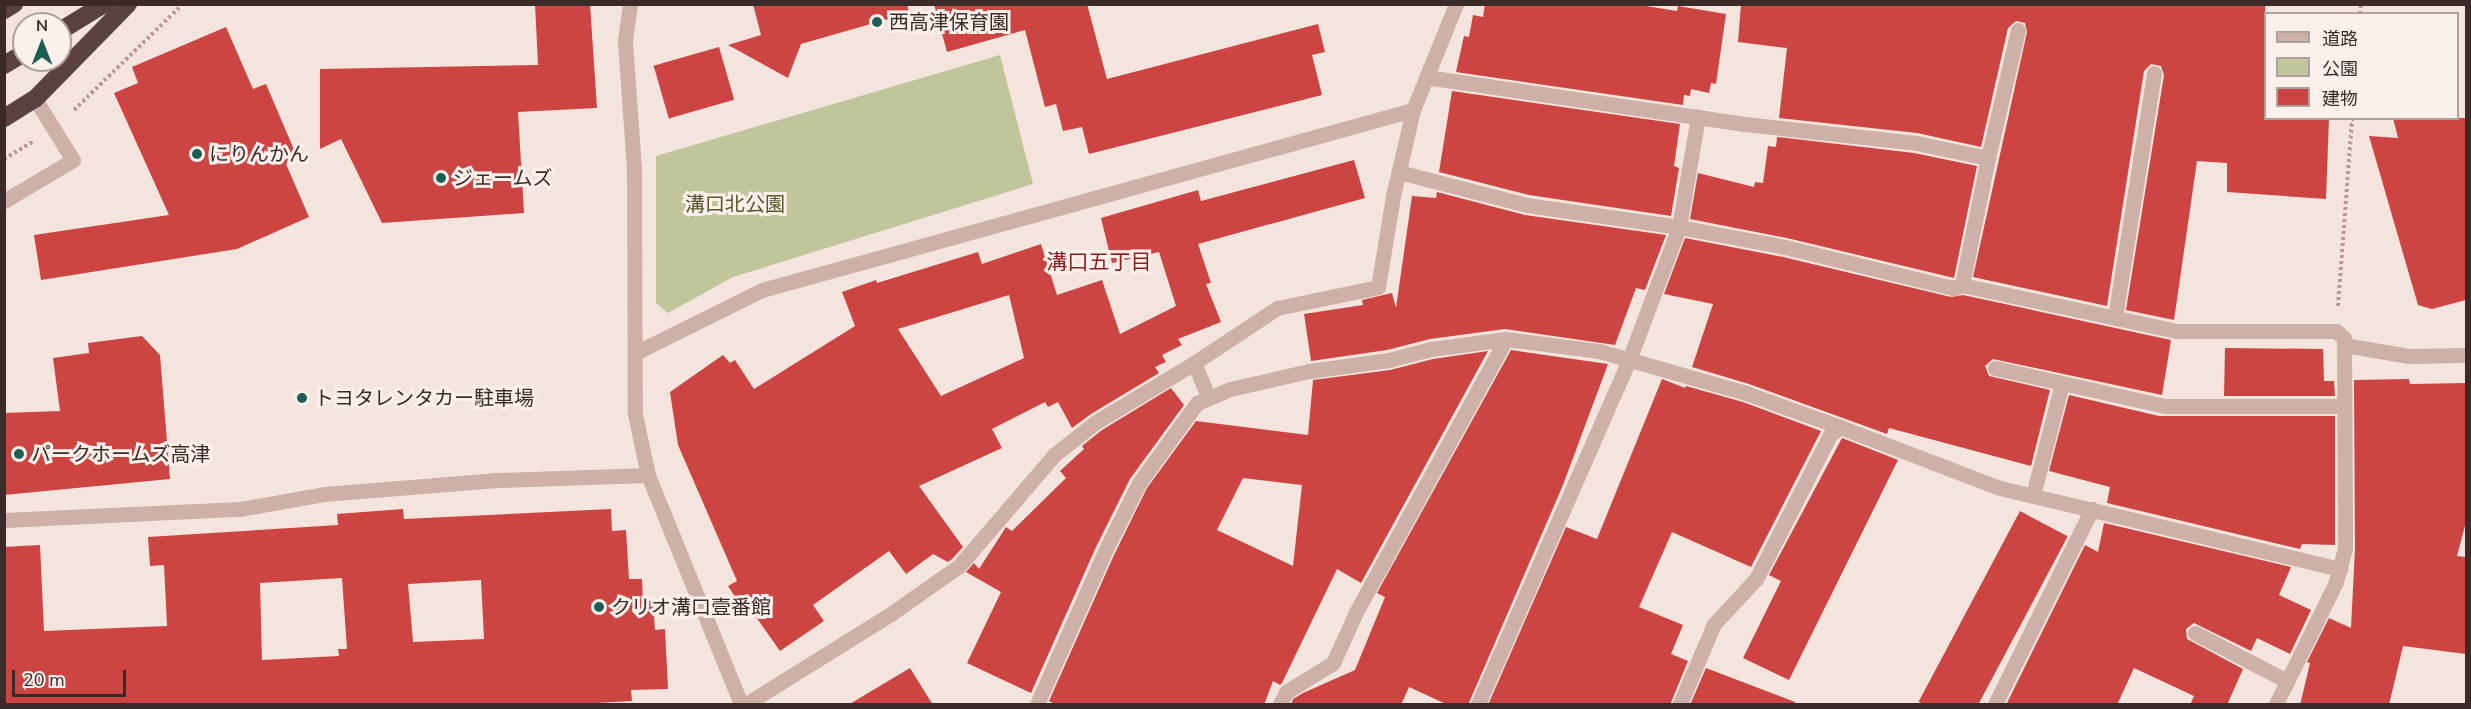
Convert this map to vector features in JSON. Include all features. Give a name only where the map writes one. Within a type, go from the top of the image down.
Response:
[{"type":"highway","points":[[4,10],[14,4]]},
{"type":"highway","points":[[72,24],[104,4]]},
{"type":"highway","points":[[4,118],[35,99],[128,4]]},
{"type":"street","points":[[630,4],[625,41],[634,169],[635,414],[648,475],[741,705]]},
{"type":"street","points":[[746,705],[892,614],[959,566],[1054,455],[1096,422],[1194,363],[1277,308],[1378,287],[1413,110],[1456,4]]},
{"type":"street","points":[[1962,285],[1988,158],[2018,30]]},
{"type":"street","points":[[2115,317],[2154,73]]},
{"type":"street","points":[[1426,78],[1698,117],[1916,143],[1988,158]]},
{"type":"street","points":[[4,201],[73,160],[35,99]]},
{"type":"street","points":[[635,353],[762,290],[1413,110]]},
{"type":"street","points":[[1478,705],[1629,360],[1679,227],[1698,117]]},
{"type":"street","points":[[1399,172],[1527,205],[1679,227],[1785,247],[1953,288],[1962,285],[2177,331],[2340,338],[2409,356],[2466,355]]},
{"type":"street","points":[[2276,705],[2340,569],[2345,548],[2344,406],[2340,338]]},
{"type":"street","points":[[1280,705],[1286,692],[1333,663],[1356,612],[1468,412],[1506,339]]},
{"type":"street","points":[[1037,705],[1105,551],[1139,483],[1197,403],[1230,389],[1309,371],[1389,360],[1431,349],[1506,339],[1568,345],[1629,360],[1746,393],[2000,488],[2340,569]]},
{"type":"street","points":[[1194,363],[1209,398]]},
{"type":"street","points":[[1995,368],[2165,406],[2344,406]]},
{"type":"street","points":[[2033,495],[2062,384]]},
{"type":"street","points":[[1680,705],[1714,624],[1756,579],[1830,435],[1840,427]]},
{"type":"street","points":[[4,520],[240,509],[324,494],[497,480],[648,475]]},
{"type":"street","points":[[1995,705],[2091,509]]},
{"type":"street","points":[[2195,633],[2288,681]]},
{"type":"path","points":[[4,159],[54,129],[183,4]]},
{"type":"path","points":[[2340,338],[2352,120]]},
{"type":"green space","name":"溝口北公園","points":[[1000,55],[1033,184],[733,277],[668,313],[656,303],[656,156]]},
{"type":"building","name":"ジェームズ","points":[[535,4],[590,4],[597,108],[518,112],[524,213],[382,223],[341,139],[320,149],[320,69],[538,65]]},
{"type":"building","points":[[753,4],[907,4],[909,13],[801,44],[788,78],[728,45],[761,35]]},
{"type":"building","points":[[934,4],[1087,4],[1107,79],[1318,24],[1325,52],[1312,55],[1322,95],[1089,154],[1082,127],[1063,131],[1056,104],[1045,107],[1025,30],[947,52]]},
{"type":"building","points":[[1485,4],[1634,4],[1677,11],[1678,6],[1726,14],[1716,84],[1711,83],[1709,93],[1691,89],[1690,96],[1684,95],[1683,105],[1456,72],[1464,36],[1469,37],[1473,15],[1483,17]]},
{"type":"building","points":[[1741,4],[2265,4],[2264,120],[2329,120],[2326,199],[2227,192],[2227,163],[2197,161],[2174,320],[2126,310],[2164,75],[2161,66],[2151,64],[2144,71],[2107,306],[1973,277],[2027,32],[2025,23],[2016,21],[2008,28],[1981,147],[1917,133],[1779,118],[1787,48],[1738,42]]},
{"type":"building","name":"にりんかん","points":[[226,27],[253,89],[266,84],[298,159],[286,164],[309,217],[237,249],[41,280],[34,235],[169,215],[114,93],[138,83],[132,67]]},
{"type":"building","points":[[719,47],[734,100],[669,119],[654,66]]},
{"type":"building","points":[[1452,91],[1680,124],[1674,166],[1679,168],[1671,216],[1529,195],[1439,172]]},
{"type":"building","points":[[2459,118],[2466,118],[2466,300],[2432,309],[2418,305],[2369,136],[2398,138],[2394,120],[2459,120]]},
{"type":"building","points":[[1777,137],[1914,153],[1977,166],[1954,278],[1787,238],[1690,219],[1698,173],[1754,187],[1755,182],[1763,183],[1768,146],[1776,147]]},
{"type":"building","points":[[1354,160],[1365,198],[1198,244],[1211,283],[1206,284],[1221,322],[1178,339],[1182,345],[1162,355],[1166,362],[1155,367],[1159,373],[1072,428],[1058,402],[1048,407],[1045,402],[992,429],[1002,448],[919,486],[963,547],[952,559],[948,562],[933,554],[906,574],[889,551],[813,605],[824,621],[780,651],[754,614],[749,618],[728,586],[737,581],[678,445],[670,392],[723,355],[730,363],[735,360],[754,389],[855,326],[842,292],[876,280],[877,283],[978,252],[982,264],[1041,244],[1057,295],[1102,280],[1120,334],[1176,306],[1159,252],[1112,263],[1101,218],[1198,190],[1201,201]],"holes":[[[1009,295],[1024,358],[941,396],[898,329]]]},
{"type":"building","points":[[1437,192],[1525,215],[1666,235],[1645,290],[1636,288],[1615,345],[1505,329],[1430,339],[1387,350],[1311,361],[1304,314],[1363,305],[1362,300],[1392,293],[1396,308],[1412,196],[1436,198]]},
{"type":"building","points":[[1685,238],[1783,257],[1951,297],[1963,295],[2171,340],[2162,395],[1993,359],[1985,366],[1989,376],[2050,390],[2031,466],[1889,428],[1887,434],[1749,384],[1692,367],[1713,304],[1664,294]]},
{"type":"building","points":[[142,336],[160,355],[170,479],[4,495],[4,413],[60,411],[53,358],[89,353],[88,343]]},
{"type":"building","points":[[2225,348],[2323,349],[2324,381],[2334,381],[2335,396],[2224,396]]},
{"type":"building","points":[[1511,350],[1608,364],[1563,485],[1468,705],[1448,705],[1409,687],[1401,705],[1291,705],[1293,699],[1303,693],[1355,670],[1385,597],[1377,593]]},
{"type":"building","points":[[1488,351],[1361,583],[1337,569],[1282,683],[1280,685],[1273,681],[1264,705],[1056,705],[1049,701],[1114,555],[1147,488],[1196,421],[1308,435],[1313,380],[1390,370],[1433,359]],"holes":[[[1243,478],[1302,485],[1293,566],[1217,530]]]},
{"type":"building","points":[[1662,379],[1685,388],[1686,386],[1743,402],[1821,431],[1751,567],[1672,532],[1639,607],[1683,625],[1671,654],[1688,661],[1670,705],[1488,705],[1566,527],[1597,539]]},
{"type":"building","points":[[2409,379],[2410,384],[2466,383],[2466,522],[2457,556],[2466,557],[2466,654],[2403,646],[2389,705],[2300,705],[2310,663],[2307,662],[2329,618],[2351,628],[2355,548],[2354,380]]},
{"type":"building","points":[[1171,388],[1184,405],[1130,479],[1096,547],[1031,693],[967,663],[1001,592],[966,572],[974,563],[979,569],[1006,527],[1012,531],[1066,478],[1060,471],[1084,449],[1082,446],[1102,430]]},
{"type":"building","points":[[2069,395],[2159,416],[2335,416],[2335,545],[2302,544],[2300,549],[2107,503],[2110,487],[2049,471]]},
{"type":"building","points":[[1842,438],[1898,460],[1789,680],[1743,658],[1781,581],[1769,575]]},
{"type":"building","name":"クリオ溝口壹番館","points":[[403,509],[404,519],[611,509],[612,531],[626,530],[629,579],[642,579],[643,601],[653,601],[655,630],[665,629],[668,689],[631,690],[632,701],[561,705],[4,705],[4,547],[40,545],[44,631],[167,626],[164,565],[150,566],[148,537],[338,525],[337,514]],"holes":[[[342,578],[347,649],[338,649],[339,656],[262,660],[260,583]],[[481,580],[484,639],[413,642],[408,584]]]},
{"type":"building","points":[[2020,511],[2068,536],[1979,704],[1923,704],[1919,702]]},
{"type":"building","points":[[2104,523],[2291,567],[2279,595],[2311,610],[2290,654],[2257,638],[2251,651],[2194,623],[2186,629],[2187,639],[2243,669],[2227,705],[2190,705],[2194,696],[2134,668],[2117,705],[2006,705],[2085,545],[2098,552]]},
{"type":"building","points":[[910,668],[933,705],[848,705]]},
{"type":"building","points":[[1706,668],[1795,702],[1795,705],[1690,705]]},
{"type":"place","name":"西高津保育園","points":[[877,22]]},
{"type":"place","name":"にりんかん","points":[[197,154]]},
{"type":"place","name":"ジェームズ","points":[[441,178]]},
{"type":"place","name":"トヨタレンタカー駐車場","points":[[302,398]]},
{"type":"place","name":"パークホームズ高津","points":[[19,454]]},
{"type":"place","name":"クリオ溝口壹番館","points":[[599,607]]},
{"type":"district","name":"溝口五丁目","points":[[1099,262]]}]
